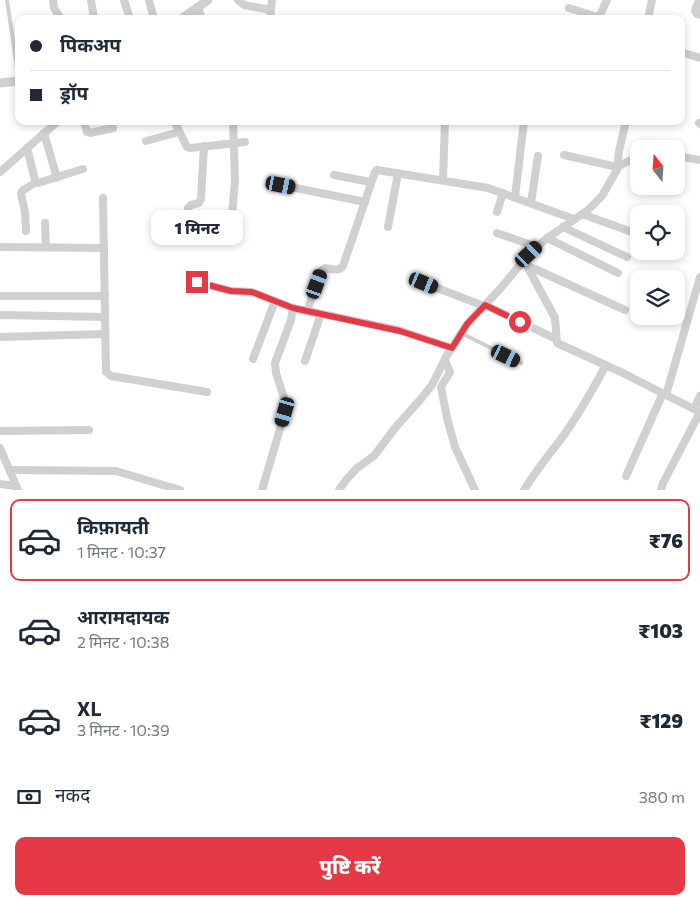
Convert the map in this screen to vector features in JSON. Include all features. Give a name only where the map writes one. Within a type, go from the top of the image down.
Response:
[{"type":"street","points":[[52,0],[58,15]]},
{"type":"street","points":[[91,0],[93,15]]},
{"type":"street","points":[[124,0],[129,15]]},
{"type":"street","points":[[149,0],[153,15]]},
{"type":"street","points":[[187,15],[208,0]]},
{"type":"street","points":[[238,0],[244,4],[271,10]]},
{"type":"street","points":[[270,15],[272,0]]},
{"type":"street","points":[[600,15],[607,0]]},
{"type":"street","points":[[649,15],[652,0]]},
{"type":"street","points":[[699,0],[695,11],[700,16]]},
{"type":"street","points":[[198,8],[201,15]]},
{"type":"street","points":[[569,8],[594,15]]},
{"type":"street","points":[[685,53],[700,58]]},
{"type":"street","points":[[0,83],[15,81]]},
{"type":"street","points":[[0,172],[53,125]]},
{"type":"street","points":[[85,125],[87,132],[90,133],[113,128]]},
{"type":"street","points":[[176,125],[187,147],[190,148],[245,142]]},
{"type":"street","points":[[231,229],[235,188],[233,125]]},
{"type":"street","points":[[443,180],[445,125]]},
{"type":"street","points":[[515,197],[524,125]]},
{"type":"street","points":[[339,490],[357,468],[374,456],[432,385],[467,324],[525,264],[537,247],[582,214],[602,196],[617,168],[625,125]]},
{"type":"street","points":[[146,141],[179,132]]},
{"type":"street","points":[[44,133],[57,178]]},
{"type":"street","points":[[185,229],[188,208],[199,203],[201,199],[204,146]]},
{"type":"street","points":[[27,148],[36,182]]},
{"type":"street","points":[[564,155],[617,168]]},
{"type":"street","points":[[531,203],[538,156]]},
{"type":"street","points":[[685,158],[700,160]]},
{"type":"street","points":[[617,168],[630,160]]},
{"type":"street","points":[[26,231],[22,191],[36,182],[57,178],[83,169]]},
{"type":"street","points":[[307,312],[322,270],[325,268],[340,270],[343,266],[371,182],[377,170],[488,188],[574,219]]},
{"type":"street","points":[[388,227],[398,173]]},
{"type":"street","points":[[334,175],[371,182]]},
{"type":"street","points":[[281,185],[365,202]]},
{"type":"street","points":[[497,212],[503,193]]},
{"type":"street","points":[[103,198],[105,370],[108,374],[207,392]]},
{"type":"street","points":[[582,214],[630,231]]},
{"type":"street","points":[[44,222],[46,247]]},
{"type":"street","points":[[562,227],[627,257]]},
{"type":"street","points":[[497,233],[537,247]]},
{"type":"street","points":[[547,238],[618,273]]},
{"type":"street","points":[[0,247],[104,248]]},
{"type":"street","points":[[525,264],[625,310]]},
{"type":"street","points":[[525,264],[555,318],[557,343],[698,411]]},
{"type":"street","points":[[626,476],[664,394],[700,277]]},
{"type":"street","points":[[197,282],[231,291],[252,292],[307,312],[400,331],[452,348]]},
{"type":"street","points":[[424,283],[484,305],[556,339]]},
{"type":"street","points":[[0,296],[104,296]]},
{"type":"street","points":[[253,359],[275,301]]},
{"type":"street","points":[[262,490],[285,412],[286,404],[274,363],[291,320],[293,308]]},
{"type":"street","points":[[305,361],[321,314]]},
{"type":"street","points":[[0,315],[105,317]]},
{"type":"street","points":[[0,337],[105,334]]},
{"type":"street","points":[[445,360],[450,372],[441,390],[448,422],[455,447],[475,490]]},
{"type":"street","points":[[524,490],[532,476],[576,416],[606,366]]},
{"type":"street","points":[[661,490],[698,411],[700,396]]},
{"type":"street","points":[[0,431],[89,430]]},
{"type":"street","points":[[0,448],[17,488]]},
{"type":"street","points":[[10,470],[116,471],[180,490]]},
{"type":"street","points":[[0,484],[17,488]]},
{"type":"lane","points":[[7,0],[15,54]]},
{"type":"lane","points":[[461,334],[521,363]]},
{"type":"route","points":[[197,282],[231,291],[252,292],[293,308],[400,331],[452,348],[467,324],[485,305],[520,322]]}]
